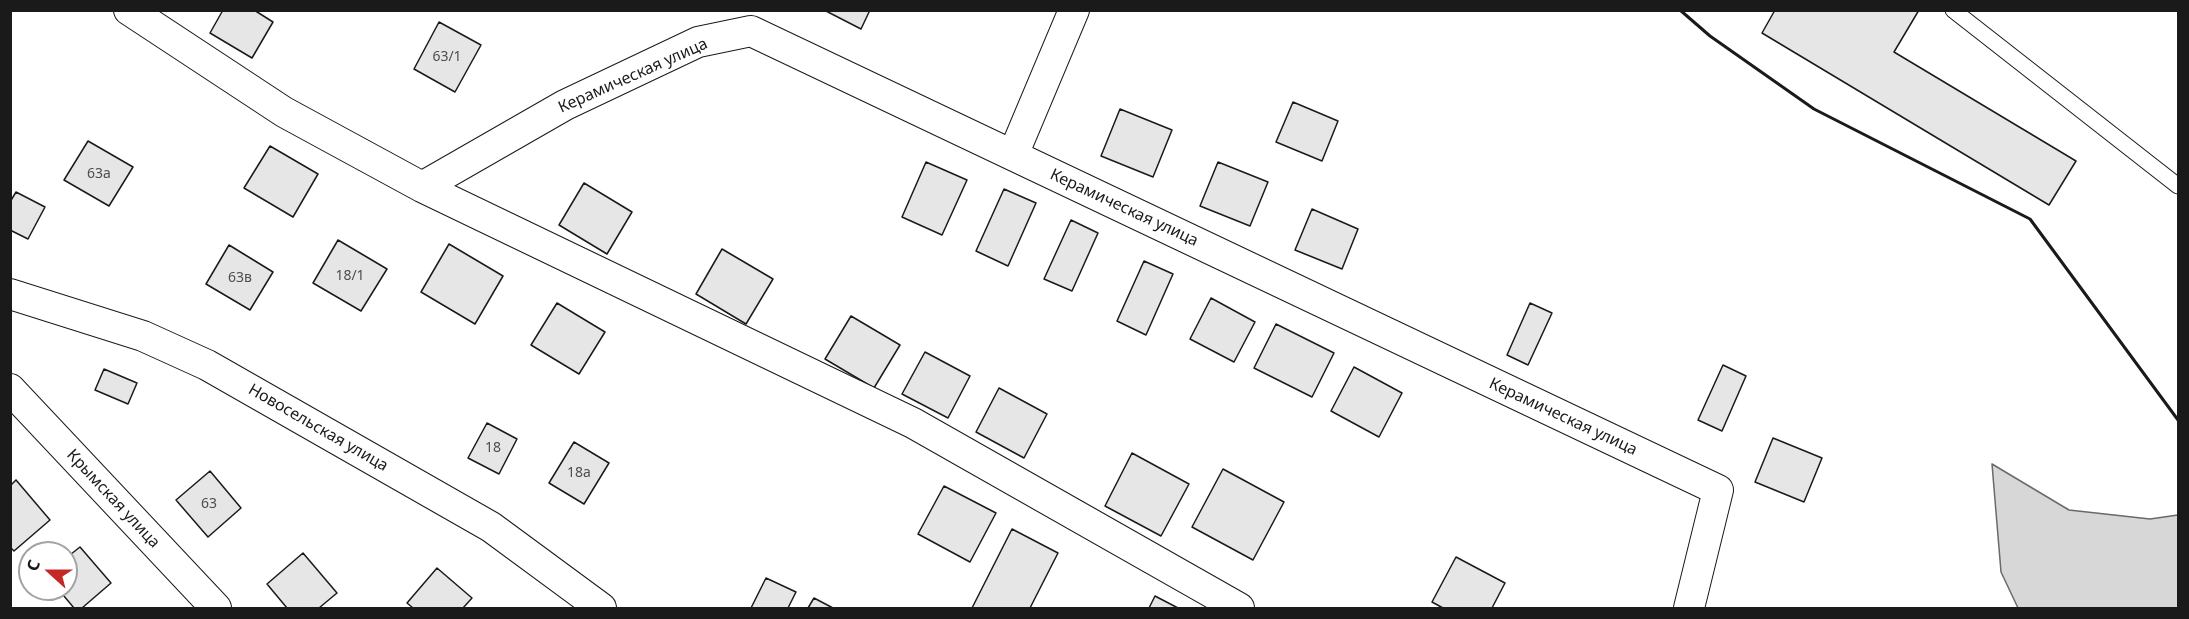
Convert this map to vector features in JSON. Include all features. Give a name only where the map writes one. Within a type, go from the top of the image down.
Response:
[{"type":"street","points":[[129,10],[284,112],[422,188],[913,423],[1239,609]]},
{"type":"street","points":[[1013,156],[1074,10]]},
{"type":"street","name":"Керамическая улица","points":[[422,188],[565,105],[698,42],[751,31],[1718,490],[1689,609]]},
{"type":"street","name":"Новосельская улица","points":[[10,294],[143,336],[207,365],[491,527],[602,609]]},
{"type":"street","name":"Крымская улица","points":[[10,389],[216,609]]},
{"type":"lane","points":[[1953,10],[2178,186]]},
{"type":"shaded area","points":[[1992,464],[2069,510],[2150,519],[2178,515],[2178,608],[2018,608],[2001,572]]},
{"type":"building","points":[[223,10],[254,10],[273,22],[252,58],[210,33]]},
{"type":"building","points":[[824,10],[870,10],[861,29]]},
{"type":"building","points":[[1775,10],[1919,10],[1894,52],[2076,161],[2049,205],[1762,33]]},
{"type":"building","points":[[439,22],[481,45],[455,92],[414,69]]},
{"type":"building","points":[[1293,102],[1338,121],[1322,161],[1276,142]]},
{"type":"building","points":[[1120,109],[1172,130],[1153,177],[1101,156]]},
{"type":"building","points":[[88,141],[133,167],[109,206],[64,180]]},
{"type":"building","points":[[270,146],[318,174],[293,217],[244,188]]},
{"type":"building","points":[[926,162],[967,180],[942,235],[902,217]]},
{"type":"building","points":[[1218,162],[1268,182],[1250,226],[1200,206]]},
{"type":"building","points":[[584,183],[632,212],[607,254],[559,225]]},
{"type":"building","points":[[1004,189],[1036,203],[1008,266],[976,251]]},
{"type":"building","points":[[16,192],[45,207],[28,239],[10,230],[10,202]]},
{"type":"building","points":[[1312,209],[1358,229],[1342,269],[1295,250]]},
{"type":"building","points":[[1071,220],[1098,233],[1072,291],[1044,279]]},
{"type":"building","points":[[338,240],[387,269],[361,311],[313,283]]},
{"type":"building","points":[[449,244],[503,276],[475,324],[421,292]]},
{"type":"building","points":[[229,245],[273,272],[250,310],[206,284]]},
{"type":"building","points":[[722,249],[773,279],[746,324],[696,294]]},
{"type":"building","points":[[1144,261],[1173,274],[1146,335],[1117,321]]},
{"type":"building","points":[[1211,298],[1255,322],[1234,362],[1190,339]]},
{"type":"building","points":[[557,303],[605,332],[579,374],[531,345]]},
{"type":"building","points":[[1530,303],[1552,313],[1528,365],[1507,355]]},
{"type":"building","points":[[851,316],[900,345],[874,388],[825,359]]},
{"type":"building","points":[[1276,324],[1334,353],[1312,397],[1254,368]]},
{"type":"building","points":[[925,352],[970,376],[948,418],[902,394]]},
{"type":"building","points":[[1723,365],[1746,376],[1722,431],[1698,420]]},
{"type":"building","points":[[1354,367],[1402,393],[1379,437],[1331,411]]},
{"type":"building","points":[[104,369],[137,383],[128,404],[95,390]]},
{"type":"building","points":[[999,388],[1047,414],[1024,458],[976,432]]},
{"type":"building","points":[[487,423],[517,439],[499,474],[468,458]]},
{"type":"building","points":[[1773,438],[1822,458],[1804,502],[1755,482]]},
{"type":"building","points":[[574,442],[609,463],[584,504],[549,483]]},
{"type":"building","points":[[1132,453],[1189,484],[1161,536],[1105,506]]},
{"type":"building","points":[[1223,469],[1284,502],[1253,560],[1192,527]]},
{"type":"building","points":[[210,471],[241,508],[208,537],[176,500]]},
{"type":"building","points":[[16,480],[50,520],[26,541],[18,541],[18,548],[14,551],[10,547],[10,486]]},
{"type":"building","points":[[944,486],[996,513],[970,562],[918,534]]},
{"type":"building","points":[[1012,529],[1058,553],[1030,608],[972,608]]},
{"type":"building","points":[[80,547],[111,583],[82,608],[74,608],[68,601],[78,601],[78,549]]},
{"type":"building","points":[[303,553],[337,593],[319,608],[287,608],[267,584]]},
{"type":"building","points":[[1456,557],[1505,583],[1492,608],[1443,608],[1432,602]]},
{"type":"building","points":[[437,568],[472,598],[463,608],[413,608],[407,603]]},
{"type":"building","points":[[766,578],[796,592],[788,608],[751,608]]},
{"type":"building","points":[[1155,596],[1178,608],[1149,608]]},
{"type":"building","points":[[814,598],[833,608],[808,608]]},
{"type":"wall","points":[[1680,10],[1710,36],[1814,109],[2030,219],[2178,420]]}]
